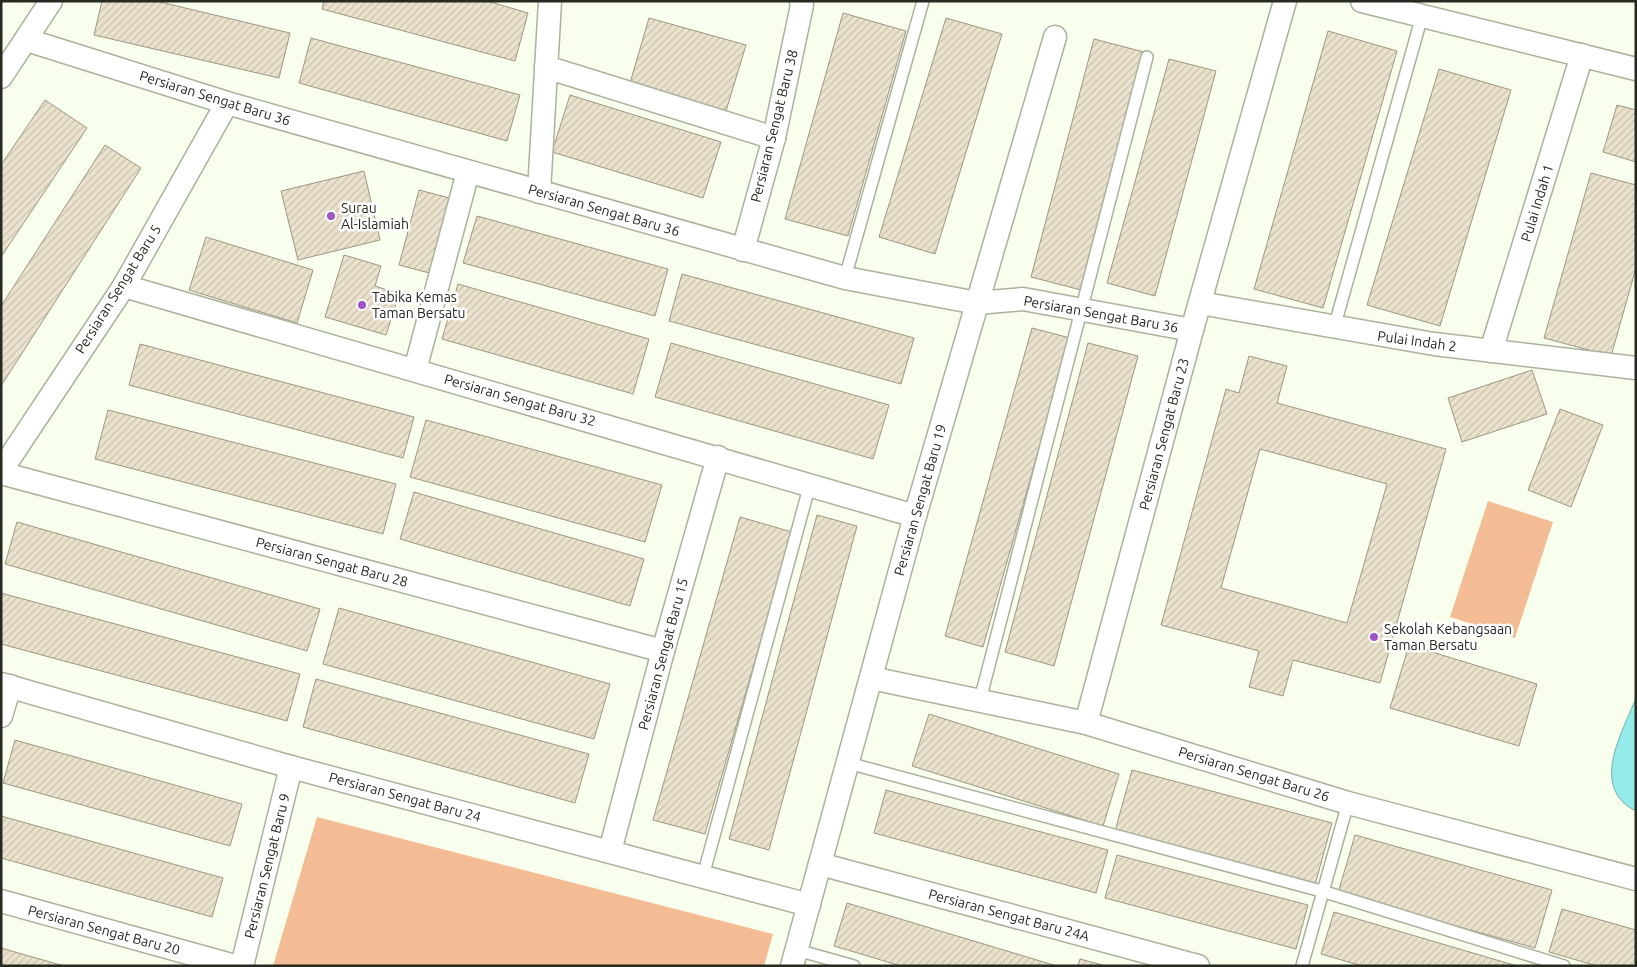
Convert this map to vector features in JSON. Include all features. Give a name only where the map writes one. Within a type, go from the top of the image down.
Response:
[{"type":"street","points":[[1,77],[51,1]]},
{"type":"street","points":[[539,192],[550,1]]},
{"type":"street","name":"Persiaran Sengat Baru 38","points":[[742,250],[774,138],[801,1]]},
{"type":"street","name":"Persiaran Sengat Baru 23","points":[[1086,723],[1192,330],[1285,1]]},
{"type":"street","points":[[1362,1],[1582,54],[1636,69]]},
{"type":"street","name":"Persiaran Sengat Baru 19","points":[[794,958],[915,516],[1056,37]]},
{"type":"street","name":"Persiaran Sengat Baru 36","points":[[27,40],[227,103],[845,278],[977,303],[1023,299],[1192,330]]},
{"type":"street","name":"Pulai Indah 1","points":[[1491,351],[1582,54]]},
{"type":"street","points":[[546,67],[774,138]]},
{"type":"street","name":"Persiaran Sengat Baru 5","points":[[1,472],[124,286],[227,103]]},
{"type":"street","points":[[415,370],[468,172]]},
{"type":"street","name":"Persiaran Sengat Baru 32","points":[[124,286],[718,457],[915,516]]},
{"type":"street","name":"Pulai Indah 2","points":[[1200,303],[1434,344],[1636,368]]},
{"type":"street","name":"Persiaran Sengat Baru 15","points":[[610,851],[662,650],[718,457]]},
{"type":"street","name":"Persiaran Sengat Baru 28","points":[[1,472],[662,650]]},
{"type":"street","name":"Persiaran Sengat Baru 26","points":[[871,678],[1086,723],[1348,803],[1636,879]]},
{"type":"street","points":[[1,716],[6,685]]},
{"type":"street","name":"Persiaran Sengat Baru 24","points":[[6,685],[290,766],[809,905]]},
{"type":"street","name":"Persiaran Sengat Baru 9","points":[[242,966],[290,766]]},
{"type":"street","name":"Persiaran Sengat Baru 24A","points":[[820,864],[1198,966]]},
{"type":"street","name":"Persiaran Sengat Baru 20","points":[[1,901],[235,966]]},
{"type":"lane","points":[[845,278],[923,1]]},
{"type":"lane","points":[[1334,328],[1422,16]]},
{"type":"lane","points":[[980,700],[1147,57]]},
{"type":"lane","points":[[703,876],[810,484]]},
{"type":"lane","points":[[848,763],[1325,892],[1564,966]]},
{"type":"lane","points":[[1302,966],[1325,892],[1348,803]]},
{"type":"lane","points":[[794,958],[854,966]]},
{"type":"shaded area","points":[[1488,501],[1553,522],[1515,638],[1450,617]]},
{"type":"shaded area","points":[[317,817],[773,934],[764,966],[273,966]]},
{"type":"water","points":[[1636,698],[1636,811],[1622,801],[1614,789],[1612,774],[1617,743]]},
{"type":"building","points":[[102,1],[156,1],[290,33],[279,78],[94,35]]},
{"type":"building","points":[[324,1],[487,1],[528,13],[515,61],[322,9]]},
{"type":"building","points":[[843,13],[906,31],[848,236],[785,219]]},
{"type":"building","points":[[649,18],[746,45],[726,111],[630,83]]},
{"type":"building","points":[[946,18],[1002,34],[935,254],[879,237]]},
{"type":"building","points":[[1328,31],[1397,51],[1323,308],[1254,289]]},
{"type":"building","points":[[311,38],[520,95],[507,141],[299,83]]},
{"type":"building","points":[[1094,39],[1144,52],[1081,290],[1031,277]]},
{"type":"building","points":[[1169,59],[1216,71],[1155,296],[1107,283]]},
{"type":"building","points":[[1439,69],[1511,90],[1440,326],[1367,305]]},
{"type":"building","points":[[570,95],[721,142],[703,198],[552,152]]},
{"type":"building","points":[[45,100],[87,128],[1,257],[1,165]]},
{"type":"building","points":[[1617,105],[1636,110],[1636,162],[1603,152]]},
{"type":"building","points":[[105,145],[141,168],[1,386],[1,306]]},
{"type":"building","name":"Surau Al-Islamiah","points":[[364,171],[380,240],[298,260],[281,191]]},
{"type":"building","points":[[1591,173],[1636,185],[1636,268],[1611,356],[1544,338]]},
{"type":"building","points":[[419,190],[457,200],[437,275],[399,265]]},
{"type":"building","points":[[477,216],[668,269],[655,316],[463,263]]},
{"type":"building","points":[[206,237],[313,270],[297,323],[189,290]]},
{"type":"building","name":"Tabika Kemas Taman Bersatu","points":[[344,255],[381,266],[375,286],[399,294],[386,335],[325,317]]},
{"type":"building","points":[[682,274],[914,338],[901,384],[669,321]]},
{"type":"building","points":[[458,284],[649,339],[633,394],[442,339]]},
{"type":"building","points":[[1032,328],[1070,338],[983,647],[945,636]]},
{"type":"building","points":[[671,343],[889,405],[873,459],[655,397]]},
{"type":"building","points":[[1088,343],[1138,356],[1054,666],[1005,652]]},
{"type":"building","points":[[140,344],[414,417],[403,458],[129,385]]},
{"type":"building","points":[[1249,356],[1287,366],[1277,403],[1446,449],[1380,683],[1293,660],[1283,696],[1249,687],[1259,651],[1161,625],[1226,389],[1239,393]],"holes":[[[1260,449],[1387,484],[1347,623],[1221,588]]]},
{"type":"building","points":[[1532,370],[1547,414],[1462,442],[1448,398]]},
{"type":"building","points":[[1560,409],[1603,425],[1571,507],[1528,490]]},
{"type":"building","points":[[108,410],[396,484],[383,534],[95,459]]},
{"type":"building","points":[[426,420],[662,485],[645,542],[410,477]]},
{"type":"building","points":[[414,492],[644,559],[630,606],[400,539]]},
{"type":"building","points":[[817,515],[857,526],[769,850],[729,839]]},
{"type":"building","points":[[740,517],[792,532],[705,834],[653,820]]},
{"type":"building","points":[[17,522],[320,609],[307,651],[5,564]]},
{"type":"building","points":[[1,593],[300,674],[287,721],[1,644]]},
{"type":"building","points":[[339,608],[610,684],[594,739],[323,664]]},
{"type":"building","points":[[1409,645],[1537,684],[1519,746],[1390,708]]},
{"type":"building","points":[[316,679],[589,754],[575,803],[303,727]]},
{"type":"building","points":[[929,714],[1119,774],[1103,826],[912,766]]},
{"type":"building","points":[[15,740],[242,804],[230,846],[3,783]]},
{"type":"building","points":[[1132,770],[1332,823],[1315,885],[1115,831]]},
{"type":"building","points":[[886,790],[1108,850],[1096,893],[874,833]]},
{"type":"building","points":[[1,816],[223,878],[212,917],[1,858]]},
{"type":"building","points":[[1355,835],[1552,890],[1535,948],[1338,893]]},
{"type":"building","points":[[1117,855],[1308,905],[1296,949],[1105,898]]},
{"type":"building","points":[[847,903],[1057,966],[901,966],[834,946]]},
{"type":"building","points":[[1562,909],[1636,930],[1636,966],[1597,966],[1549,952]]},
{"type":"building","points":[[1334,912],[1517,966],[1362,966],[1321,954]]},
{"type":"building","points":[[1,948],[64,966],[1,966]]},
{"type":"building","points":[[1080,959],[1106,966],[1078,966]]},
{"type":"place","name":"Surau Al-Islamiah","points":[[331,216]]},
{"type":"place","name":"Tabika Kemas Taman Bersatu","points":[[362,305]]},
{"type":"place","name":"Sekolah Kebangsaan Taman Bersatu","points":[[1374,637]]}]
